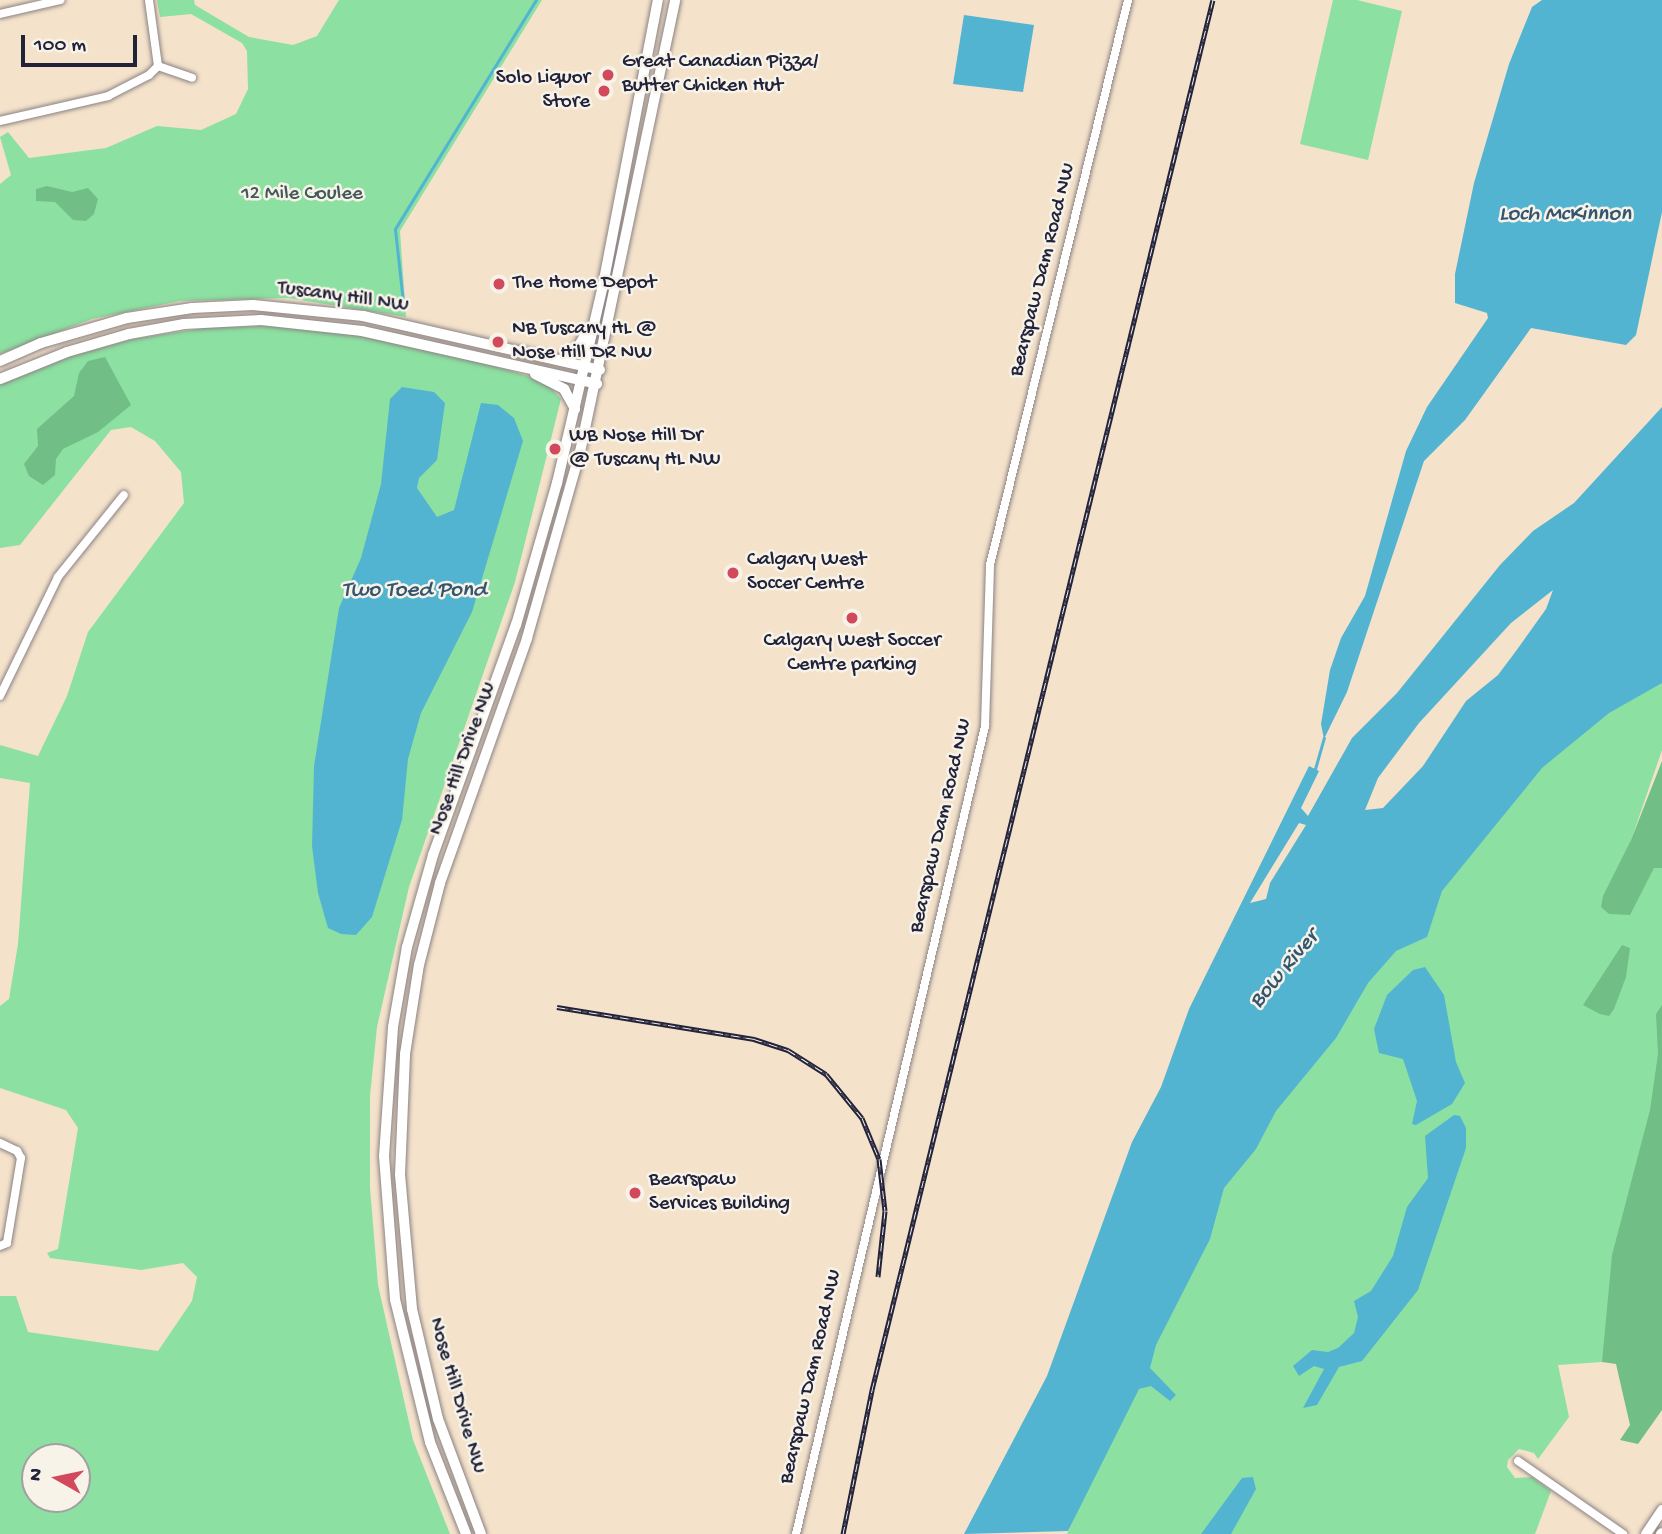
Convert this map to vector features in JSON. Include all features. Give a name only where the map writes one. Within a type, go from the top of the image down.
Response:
[{"type":"street","points":[[0,14],[61,0]]},
{"type":"street","points":[[149,0],[158,66]]},
{"type":"street","name":"Nose Hill Drive NW","points":[[466,1534],[427,1431],[396,1299],[385,1187],[388,1068],[400,985],[418,908],[530,582],[575,409],[603,285],[658,0]]},
{"type":"street","name":"Nose Hill Drive NW","points":[[481,1534],[438,1419],[412,1308],[400,1175],[405,1054],[419,965],[440,883],[544,585],[597,384],[675,0]]},
{"type":"street","name":"Bearspaw Dam Road NW","points":[[796,1534],[985,726],[990,565],[1128,0]]},
{"type":"street","points":[[158,66],[192,78]]},
{"type":"street","points":[[0,121],[108,96],[140,82],[158,66]]},
{"type":"street","points":[[560,360],[583,343],[603,285]]},
{"type":"street","name":"Tuscany Hill NW","points":[[0,360],[41,343],[127,318],[192,308],[253,305],[363,316],[600,370]]},
{"type":"street","name":"Tuscany Hill NW","points":[[0,379],[67,352],[129,334],[249,320],[362,331],[597,384]]},
{"type":"street","points":[[515,366],[564,389],[575,409]]},
{"type":"street","points":[[0,696],[58,577],[124,495]]},
{"type":"street","points":[[0,1143],[17,1151],[21,1158],[7,1243],[0,1246]]},
{"type":"street","points":[[1518,1461],[1623,1534]]},
{"type":"street","points":[[1646,1534],[1662,1510]]},
{"type":"green space","name":"12 Mile Coulee","points":[[157,0],[194,0],[195,5],[249,37],[293,45],[317,36],[339,0],[542,0],[400,231],[406,317],[288,298],[180,301],[92,319],[0,354],[0,184],[11,175],[0,137],[8,132],[29,158],[106,148],[157,126],[201,130],[236,114],[248,89],[247,51],[242,43],[191,14],[160,17]]},
{"type":"green space","points":[[1333,0],[1357,0],[1402,11],[1368,160],[1300,144]]},
{"type":"green space","points":[[47,186],[72,192],[88,188],[98,199],[94,214],[86,221],[73,220],[55,202],[36,201],[36,189]]},
{"type":"green space","points":[[271,326],[343,332],[487,364],[545,381],[561,399],[515,582],[409,887],[377,1027],[370,1096],[370,1188],[378,1285],[413,1440],[450,1534],[0,1534],[0,1296],[16,1296],[28,1332],[158,1351],[192,1301],[197,1277],[183,1263],[141,1270],[50,1258],[47,1253],[58,1249],[78,1128],[66,1110],[0,1088],[0,1006],[9,999],[18,944],[30,783],[0,778],[0,745],[38,756],[67,696],[88,632],[184,503],[181,472],[155,441],[131,427],[111,430],[20,545],[0,548],[0,385],[71,356],[133,339],[211,327]]},
{"type":"green space","points":[[105,357],[131,405],[98,432],[63,449],[56,459],[55,475],[43,485],[29,476],[24,464],[38,446],[37,429],[74,396],[79,373],[88,361]]},
{"type":"green space","points":[[1662,676],[1662,750],[1628,849],[1662,862],[1662,1141],[1602,1362],[1558,1365],[1569,1417],[1538,1459],[1534,1453],[1519,1449],[1508,1460],[1507,1467],[1515,1478],[1532,1477],[1551,1491],[1535,1534],[1067,1534],[1220,1181],[1371,968],[1527,772],[1631,689]]},
{"type":"green space","points":[[1662,761],[1662,868],[1654,868],[1630,915],[1609,914],[1601,907],[1603,896],[1631,840]]},
{"type":"green space","points":[[1622,945],[1630,948],[1626,977],[1614,1009],[1609,1016],[1600,1014],[1583,1005]]},
{"type":"green space","points":[[1662,1005],[1662,1410],[1638,1444],[1620,1440],[1630,1425],[1616,1364],[1602,1362],[1612,1255],[1650,1110],[1658,1054],[1656,1014]]},
{"type":"water","name":"Loch McKinnon","points":[[1542,0],[1662,0],[1662,212],[1636,335],[1626,345],[1531,328],[1465,420],[1424,461],[1347,692],[1324,739],[1321,724],[1330,670],[1341,638],[1365,596],[1406,451],[1427,407],[1488,318],[1487,313],[1455,303],[1455,274],[1474,183],[1509,64],[1532,7]]},
{"type":"water","points":[[964,15],[1034,25],[1023,92],[953,84]]},
{"type":"water","name":"Two Toed Pond","points":[[402,387],[434,392],[445,403],[437,460],[419,478],[417,488],[437,517],[454,510],[481,403],[498,405],[514,418],[523,441],[472,612],[421,713],[408,759],[402,820],[372,917],[356,935],[341,934],[328,928],[318,893],[312,846],[314,766],[339,608],[361,558],[381,484],[390,399]]},
{"type":"water","name":"Bow River","points":[[1662,407],[1662,683],[1609,713],[1542,768],[1442,891],[1427,937],[1396,951],[1368,983],[1336,1038],[1276,1111],[1256,1149],[1224,1188],[1210,1239],[1156,1345],[1150,1368],[1176,1395],[1170,1401],[1151,1386],[1139,1389],[1068,1531],[964,1534],[1047,1376],[1132,1142],[1161,1087],[1189,1009],[1309,766],[1319,771],[1301,808],[1308,816],[1352,738],[1397,693],[1500,565],[1533,531],[1574,503]],"holes":[[[1553,590],[1546,609],[1516,651],[1498,675],[1466,701],[1423,766],[1383,808],[1365,810],[1378,778],[1419,723],[1511,623]],[[1299,823],[1306,825],[1270,883],[1266,899],[1250,903]]]},
{"type":"water","points":[[1425,967],[1444,995],[1456,1062],[1465,1083],[1452,1104],[1416,1125],[1412,1124],[1417,1101],[1403,1059],[1379,1053],[1374,1029],[1387,995],[1413,970]]},
{"type":"water","points":[[1454,1115],[1460,1116],[1466,1128],[1466,1148],[1418,1290],[1362,1361],[1339,1367],[1317,1405],[1303,1408],[1324,1369],[1314,1366],[1299,1376],[1293,1366],[1312,1350],[1328,1352],[1338,1348],[1354,1333],[1358,1317],[1354,1301],[1371,1291],[1393,1256],[1407,1207],[1428,1178],[1425,1136]]},
{"type":"water","points":[[1253,1477],[1256,1489],[1231,1534],[1201,1534],[1242,1478]]},
{"type":"waterway","points":[[403,302],[395,229],[536,0]]},
{"type":"waterway","points":[[1315,769],[1324,738]]},
{"type":"railway","points":[[843,1534],[872,1390],[1213,0]]},
{"type":"railway","points":[[557,1007],[754,1039],[788,1050],[826,1074],[862,1118],[879,1159],[885,1211],[878,1277]]},
{"type":"place","name":"Great Canadian Pizza/ Butter Chicken Hut","points":[[608,75]]},
{"type":"place","name":"Solo Liquor Store","points":[[604,91]]},
{"type":"place","name":"The Home Depot","points":[[499,284]]},
{"type":"place","name":"NB Tuscany HL @ Nose Hill DR NW","points":[[498,342]]},
{"type":"place","name":"WB Nose Hill Dr @ Tuscany HL NW","points":[[555,449]]},
{"type":"place","name":"Calgary West Soccer Centre","points":[[733,573]]},
{"type":"place","name":"Calgary West Soccer Centre parking","points":[[852,618]]},
{"type":"place","name":"Bearspaw Services Building","points":[[635,1193]]}]
